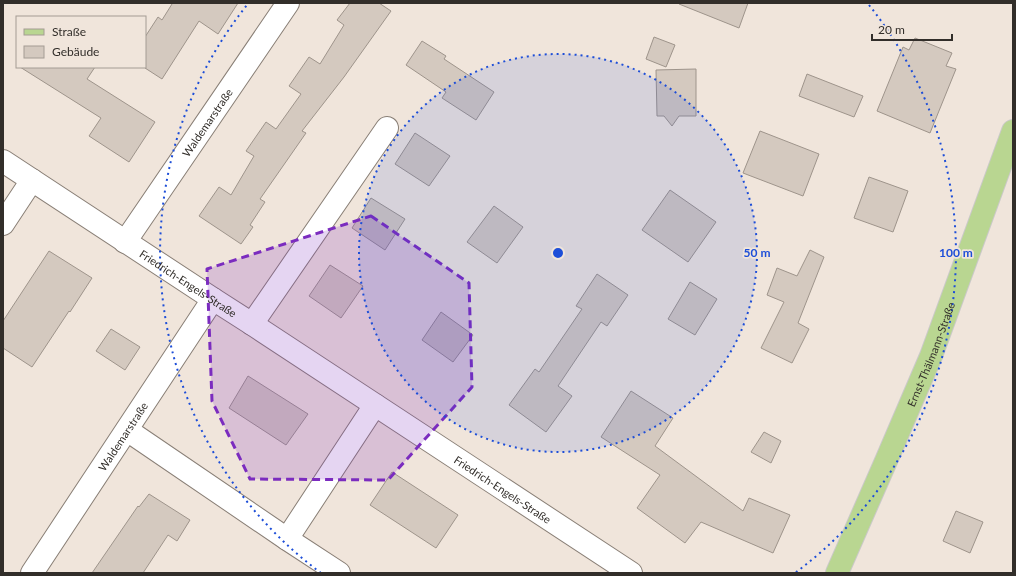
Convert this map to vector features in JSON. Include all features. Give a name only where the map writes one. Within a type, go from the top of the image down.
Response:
[{"type":"main road","name":"Ernst-Thälmann-Straße","points":[[837,573],[931,356],[1013,131]]},
{"type":"street","name":"Waldemarstraße","points":[[126,242],[288,3]]},
{"type":"street","points":[[252,324],[387,128]]},
{"type":"street","name":"Friedrich-Engels-Straße","points":[[3,161],[630,573]]},
{"type":"street","points":[[3,224],[32,180]]},
{"type":"street","name":"Waldemarstraße","points":[[32,573],[213,299]]},
{"type":"street","points":[[287,539],[375,405]]},
{"type":"street","points":[[127,430],[339,573]]},
{"type":"highlighted area","points":[[371,216],[469,283],[472,387],[388,480],[250,479],[212,401],[207,269]]},
{"type":"building","points":[[171,3],[238,3],[218,34],[199,21],[162,79],[145,68],[146,35],[158,17],[162,20],[172,4]]},
{"type":"building","points":[[350,3],[379,3],[391,11],[344,77],[302,131],[306,133],[260,199],[265,202],[250,225],[253,227],[241,244],[199,216],[219,187],[231,195],[254,156],[246,151],[266,122],[276,129],[301,94],[289,86],[309,57],[320,64],[344,25],[337,20]]},
{"type":"building","points":[[679,3],[748,3],[739,28]]},
{"type":"building","points":[[654,37],[675,45],[666,67],[646,59]]},
{"type":"building","points":[[915,38],[952,53],[946,66],[956,69],[930,133],[877,111],[903,47],[909,50]]},
{"type":"building","points":[[422,41],[446,56],[444,59],[494,92],[476,120],[442,98],[446,92],[406,65]]},
{"type":"building","points":[[22,68],[94,68],[87,79],[155,122],[129,162],[89,136],[101,118]]},
{"type":"building","points":[[696,69],[696,116],[679,116],[672,126],[664,116],[657,116],[656,70]]},
{"type":"building","points":[[807,74],[863,96],[854,117],[799,96]]},
{"type":"building","points":[[760,131],[819,154],[803,196],[743,173]]},
{"type":"building","points":[[415,133],[450,156],[429,186],[395,164]]},
{"type":"building","points":[[869,177],[908,191],[893,232],[854,218]]},
{"type":"building","points":[[670,190],[716,222],[688,262],[642,230]]},
{"type":"building","points":[[371,198],[405,219],[385,250],[352,228]]},
{"type":"building","points":[[494,206],[523,227],[497,263],[467,242]]},
{"type":"building","points":[[810,250],[824,257],[798,323],[809,329],[792,363],[761,348],[784,302],[767,295],[777,268],[797,276]]},
{"type":"building","points":[[49,251],[92,278],[32,367],[3,348],[3,321]]},
{"type":"building","points":[[330,265],[363,286],[341,318],[309,296]]},
{"type":"building","points":[[597,274],[628,295],[607,326],[601,322],[558,386],[572,396],[546,432],[509,405],[535,369],[539,372],[582,309],[576,306]]},
{"type":"building","points":[[690,282],[717,299],[695,335],[668,319]]},
{"type":"building","points":[[441,312],[473,335],[453,362],[422,340]]},
{"type":"building","points":[[111,329],[140,347],[125,370],[96,351]]},
{"type":"building","points":[[248,376],[308,414],[286,445],[229,408]]},
{"type":"building","points":[[631,391],[673,418],[655,446],[743,511],[749,498],[790,515],[773,553],[701,522],[685,543],[637,508],[660,475],[601,437]]},
{"type":"building","points":[[764,432],[781,441],[771,463],[751,452]]},
{"type":"building","points":[[392,472],[458,515],[436,548],[370,505]]},
{"type":"building","points":[[149,494],[190,520],[177,541],[168,535],[143,573],[92,573],[138,506],[139,507]]},
{"type":"building","points":[[956,511],[983,522],[970,553],[943,541]]}]
